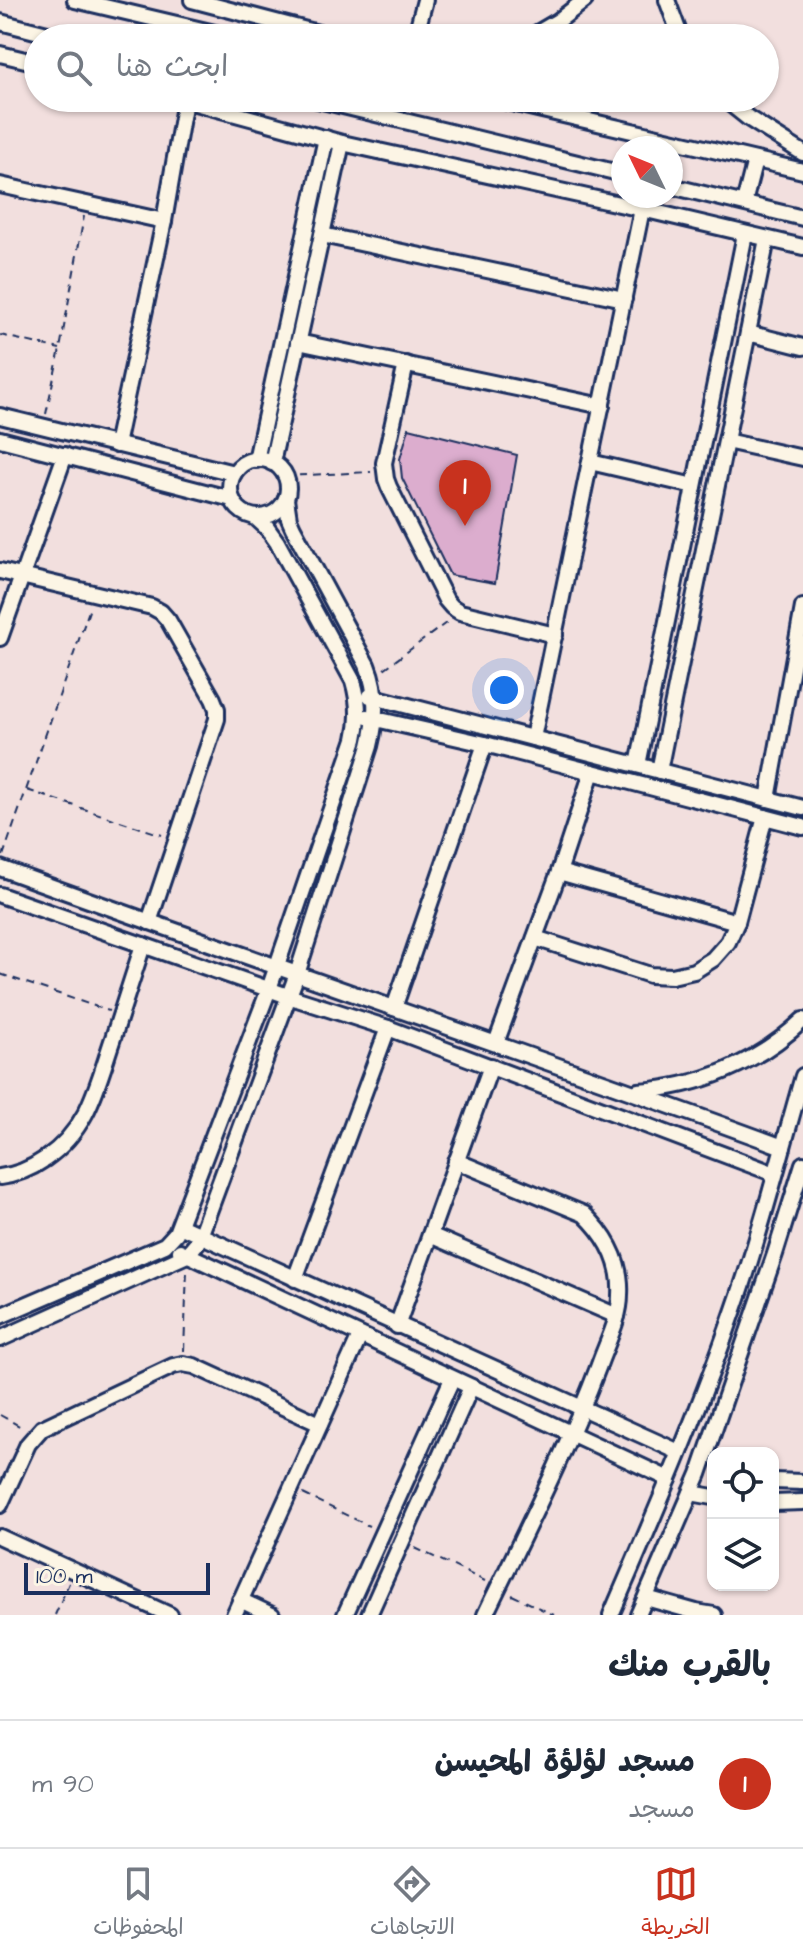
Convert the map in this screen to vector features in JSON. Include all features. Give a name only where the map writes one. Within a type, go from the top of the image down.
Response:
[{"type":"street","points":[[75,0],[177,24]]},
{"type":"street","points":[[192,0],[284,24]]},
{"type":"street","points":[[419,24],[425,0]]},
{"type":"street","points":[[553,24],[585,0]]},
{"type":"street","points":[[667,0],[676,24]]},
{"type":"street","points":[[0,22],[24,28]]},
{"type":"street","points":[[0,54],[24,60]]},
{"type":"street","points":[[97,464],[109,443],[164,221],[179,112]]},
{"type":"street","points":[[229,112],[342,143],[803,247]]},
{"type":"street","points":[[368,112],[611,171]]},
{"type":"street","points":[[551,112],[803,171]]},
{"type":"street","points":[[741,112],[803,153]]},
{"type":"street","points":[[256,460],[326,138]]},
{"type":"street","points":[[272,463],[342,143]]},
{"type":"street","points":[[744,203],[755,160]]},
{"type":"street","points":[[0,185],[164,221]]},
{"type":"street","points":[[683,189],[803,218]]},
{"type":"street","points":[[533,738],[642,209]]},
{"type":"street","points":[[638,765],[745,234]]},
{"type":"street","points":[[322,235],[624,299]]},
{"type":"street","points":[[659,771],[767,239]]},
{"type":"street","points":[[748,333],[803,347]]},
{"type":"street","points":[[298,342],[602,406]]},
{"type":"street","points":[[406,364],[384,471],[389,487],[446,600],[460,612],[555,635]]},
{"type":"street","points":[[0,416],[234,473]]},
{"type":"street","points":[[0,439],[232,499]]},
{"type":"street","points":[[726,441],[803,458]]},
{"type":"street","points":[[0,638],[65,455]]},
{"type":"street","points":[[0,1316],[165,1245],[180,1226],[277,967],[355,739],[359,716],[357,692],[348,670],[277,542],[267,528],[255,517],[241,511],[232,499],[230,488],[234,473],[244,464],[256,460],[272,463],[285,476],[289,519],[293,528],[372,678],[376,718],[370,746],[297,974],[197,1243],[187,1255],[0,1339]]},
{"type":"street","points":[[590,462],[694,486]]},
{"type":"street","points":[[255,517],[277,511],[286,499]]},
{"type":"street","points":[[0,571],[152,607],[161,612],[213,699],[217,719],[149,922]]},
{"type":"street","points":[[768,799],[803,607]]},
{"type":"street","points":[[357,692],[803,808]]},
{"type":"street","points":[[359,716],[485,744],[803,827]]},
{"type":"street","points":[[394,1008],[485,744]]},
{"type":"street","points":[[496,1043],[592,772]]},
{"type":"street","points":[[535,938],[650,975],[672,976],[694,971],[713,959],[728,942],[737,922],[765,817]]},
{"type":"street","points":[[0,866],[783,1147]]},
{"type":"street","points":[[559,872],[737,922]]},
{"type":"street","points":[[0,895],[388,1028],[775,1174]]},
{"type":"street","points":[[0,1177],[36,1166],[59,1149],[78,1128],[92,1102],[143,945]]},
{"type":"street","points":[[631,1092],[691,1083],[730,1069],[765,1050],[803,1020]]},
{"type":"street","points":[[295,1279],[388,1028]]},
{"type":"street","points":[[397,1326],[491,1066]]},
{"type":"street","points":[[611,1615],[669,1479],[740,1294],[803,1076]]},
{"type":"street","points":[[744,1162],[752,1136]]},
{"type":"street","points":[[456,1161],[584,1214],[603,1235],[616,1260],[620,1278],[617,1316],[582,1410],[485,1615]]},
{"type":"street","points":[[638,1615],[691,1493],[706,1475],[803,1164]]},
{"type":"street","points":[[180,1226],[679,1452]]},
{"type":"street","points":[[430,1235],[617,1316]]},
{"type":"street","points":[[165,1245],[669,1479]]},
{"type":"street","points":[[234,1615],[360,1336]]},
{"type":"street","points":[[0,1505],[28,1444],[42,1428],[173,1366],[194,1366],[320,1424]]},
{"type":"street","points":[[345,1615],[452,1379]]},
{"type":"street","points":[[369,1615],[471,1387]]},
{"type":"street","points":[[779,1481],[803,1482]]},
{"type":"street","points":[[691,1493],[707,1496]]},
{"type":"street","points":[[779,1503],[803,1502]]},
{"type":"street","points":[[0,1537],[170,1615]]},
{"type":"street","points":[[639,1549],[647,1556],[663,1559]]},
{"type":"street","points":[[626,1581],[637,1579],[647,1582],[648,1592]]},
{"type":"street","points":[[648,1592],[696,1612],[714,1615]]},
{"type":"street","points":[[240,1600],[272,1615]]},
{"type":"path","points":[[44,427],[86,204]]},
{"type":"path","points":[[0,335],[60,349]]},
{"type":"path","points":[[285,476],[384,471]]},
{"type":"path","points":[[0,866],[95,594]]},
{"type":"path","points":[[372,678],[460,612]]},
{"type":"path","points":[[26,790],[177,840]]},
{"type":"path","points":[[0,974],[120,1015]]},
{"type":"path","points":[[183,1364],[187,1255]]},
{"type":"path","points":[[0,1415],[34,1435]]},
{"type":"path","points":[[291,1488],[382,1532]]},
{"type":"path","points":[[402,1542],[554,1615]]},
{"type":"path","points":[[55,1615],[75,1571]]},
{"type":"building","points":[[409,428],[517,455],[495,583],[450,575],[402,478],[400,459]]},
{"type":"place","name":"مسجد لؤلؤة المحيسن","points":[[465,526]]}]
